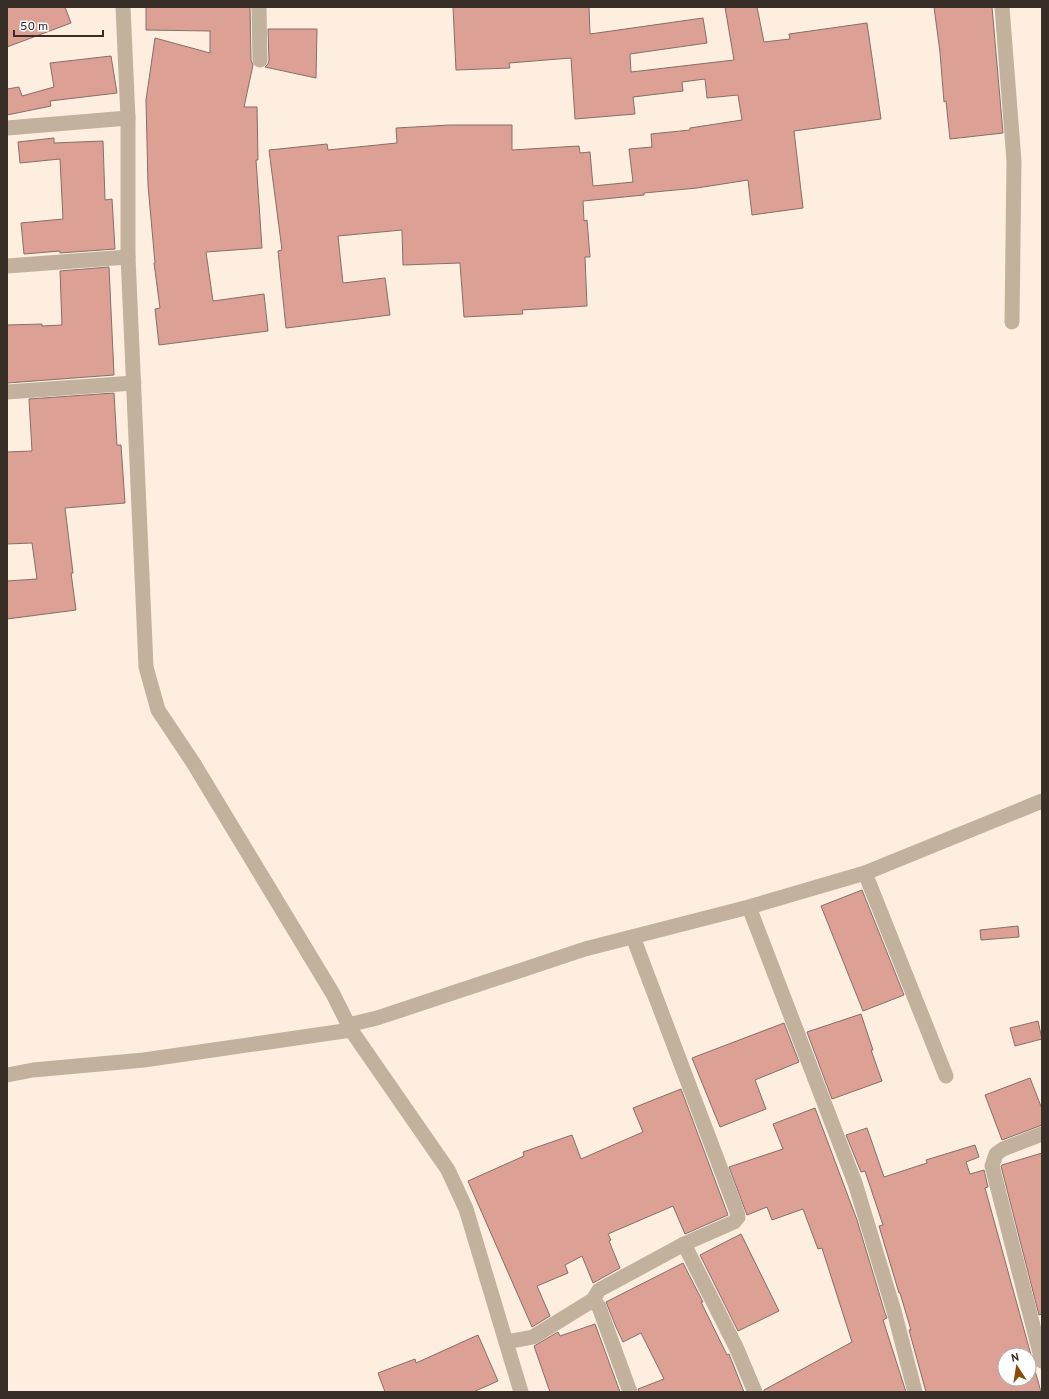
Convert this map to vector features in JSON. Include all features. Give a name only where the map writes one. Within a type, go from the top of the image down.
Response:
[{"type":"street","points":[[123,7],[128,118],[128,257],[146,667],[158,710],[199,770],[333,994],[349,1027],[448,1170],[466,1209],[520,1392]]},
{"type":"street","points":[[259,7],[260,60]]},
{"type":"street","points":[[1002,7],[1014,161],[1012,322]]},
{"type":"street","points":[[7,128],[128,118]]},
{"type":"street","points":[[7,266],[128,257]]},
{"type":"street","points":[[7,392],[134,383]]},
{"type":"street","points":[[7,1075],[33,1070],[144,1060],[349,1027],[585,949],[749,907],[865,873],[1042,801]]},
{"type":"street","points":[[865,873],[946,1076]]},
{"type":"street","points":[[749,907],[855,1183],[894,1311],[915,1392]]},
{"type":"street","points":[[506,1342],[532,1337],[593,1300],[599,1290],[684,1244],[734,1222],[738,1217],[738,1212],[633,937]]},
{"type":"street","points":[[1042,1134],[1002,1149],[996,1154],[992,1166],[1042,1362]]},
{"type":"street","points":[[684,1244],[736,1347],[755,1392]]},
{"type":"street","points":[[593,1300],[599,1307],[630,1392]]},
{"type":"building","points":[[7,7],[65,7],[71,23],[7,47]]},
{"type":"building","points":[[146,7],[250,7],[251,60],[253,65],[244,107],[257,107],[258,160],[256,160],[262,248],[206,252],[213,301],[264,294],[268,331],[159,345],[155,309],[160,308],[154,263],[148,185],[146,100],[155,38],[210,53],[210,31],[146,30]]},
{"type":"building","points":[[453,7],[589,7],[590,34],[703,18],[707,43],[630,54],[631,72],[734,60],[725,7],[757,7],[764,42],[790,39],[789,34],[867,23],[881,119],[794,131],[803,208],[752,215],[748,180],[697,188],[644,193],[644,195],[583,201],[584,221],[587,220],[590,257],[585,257],[587,306],[522,310],[523,314],[464,317],[460,263],[403,265],[402,230],[338,236],[343,283],[385,278],[390,315],[286,328],[278,251],[282,250],[269,150],[327,144],[328,150],[397,143],[396,128],[450,125],[512,125],[512,150],[579,146],[580,153],[590,152],[593,186],[633,182],[629,149],[652,147],[651,134],[690,130],[690,128],[742,120],[738,95],[707,98],[705,79],[682,82],[683,91],[633,97],[635,114],[575,119],[571,58],[509,63],[510,68],[456,70]]},
{"type":"building","points":[[934,7],[992,7],[1003,133],[950,139],[946,101],[944,102],[940,52]]},
{"type":"building","points":[[268,29],[317,29],[316,78],[265,67],[269,60]]},
{"type":"building","points":[[111,56],[117,93],[50,101],[51,106],[7,115],[7,89],[19,87],[22,96],[54,87],[50,63]]},
{"type":"building","points":[[54,138],[54,143],[103,141],[105,200],[112,199],[115,249],[24,254],[21,223],[63,219],[60,159],[20,163],[18,142]]},
{"type":"building","points":[[109,267],[114,375],[7,383],[7,325],[62,325],[60,271]]},
{"type":"building","points":[[114,393],[117,445],[121,445],[125,503],[65,508],[76,610],[7,619],[7,581],[37,579],[32,543],[7,544],[7,452],[32,451],[29,399]]},
{"type":"building","points":[[862,890],[904,995],[863,1011],[821,906]]},
{"type":"building","points":[[1018,926],[1019,937],[981,940],[980,930]]},
{"type":"building","points":[[861,1014],[873,1050],[871,1050],[882,1081],[832,1099],[807,1032]]},
{"type":"building","points":[[1038,1021],[1042,1039],[1015,1046],[1010,1028]]},
{"type":"building","points":[[784,1023],[799,1062],[755,1080],[766,1109],[720,1127],[692,1058]]},
{"type":"building","points":[[1030,1078],[1042,1109],[1042,1125],[1002,1140],[985,1095]]},
{"type":"building","points":[[681,1089],[728,1215],[685,1234],[673,1206],[608,1234],[611,1240],[609,1241],[620,1268],[593,1283],[582,1256],[565,1265],[568,1273],[537,1286],[550,1316],[532,1327],[468,1181],[524,1156],[523,1152],[572,1135],[581,1159],[643,1132],[633,1108]]},
{"type":"building","points":[[815,1108],[857,1220],[887,1318],[883,1320],[906,1392],[764,1392],[764,1390],[852,1342],[822,1248],[818,1249],[803,1209],[772,1220],[767,1207],[747,1215],[729,1167],[783,1149],[773,1124]]},
{"type":"building","points":[[867,1128],[884,1177],[927,1163],[926,1160],[975,1145],[979,1157],[966,1162],[970,1174],[984,1170],[988,1187],[985,1188],[1029,1347],[997,1347],[997,1387],[1037,1387],[1037,1378],[1041,1392],[926,1392],[909,1330],[911,1330],[879,1226],[883,1225],[865,1171],[861,1172],[846,1135]]},
{"type":"building","points":[[1042,1153],[1042,1314],[1039,1315],[1001,1166]]},
{"type":"building","points":[[741,1234],[779,1311],[738,1331],[700,1255]]},
{"type":"building","points":[[683,1263],[703,1302],[701,1302],[727,1355],[729,1354],[744,1392],[639,1392],[638,1389],[664,1379],[641,1333],[623,1342],[606,1302]]},
{"type":"building","points":[[595,1324],[620,1392],[550,1392],[534,1346],[558,1332],[560,1336]]},
{"type":"building","points":[[478,1335],[498,1381],[473,1392],[385,1392],[378,1373],[415,1359],[416,1363]]}]
